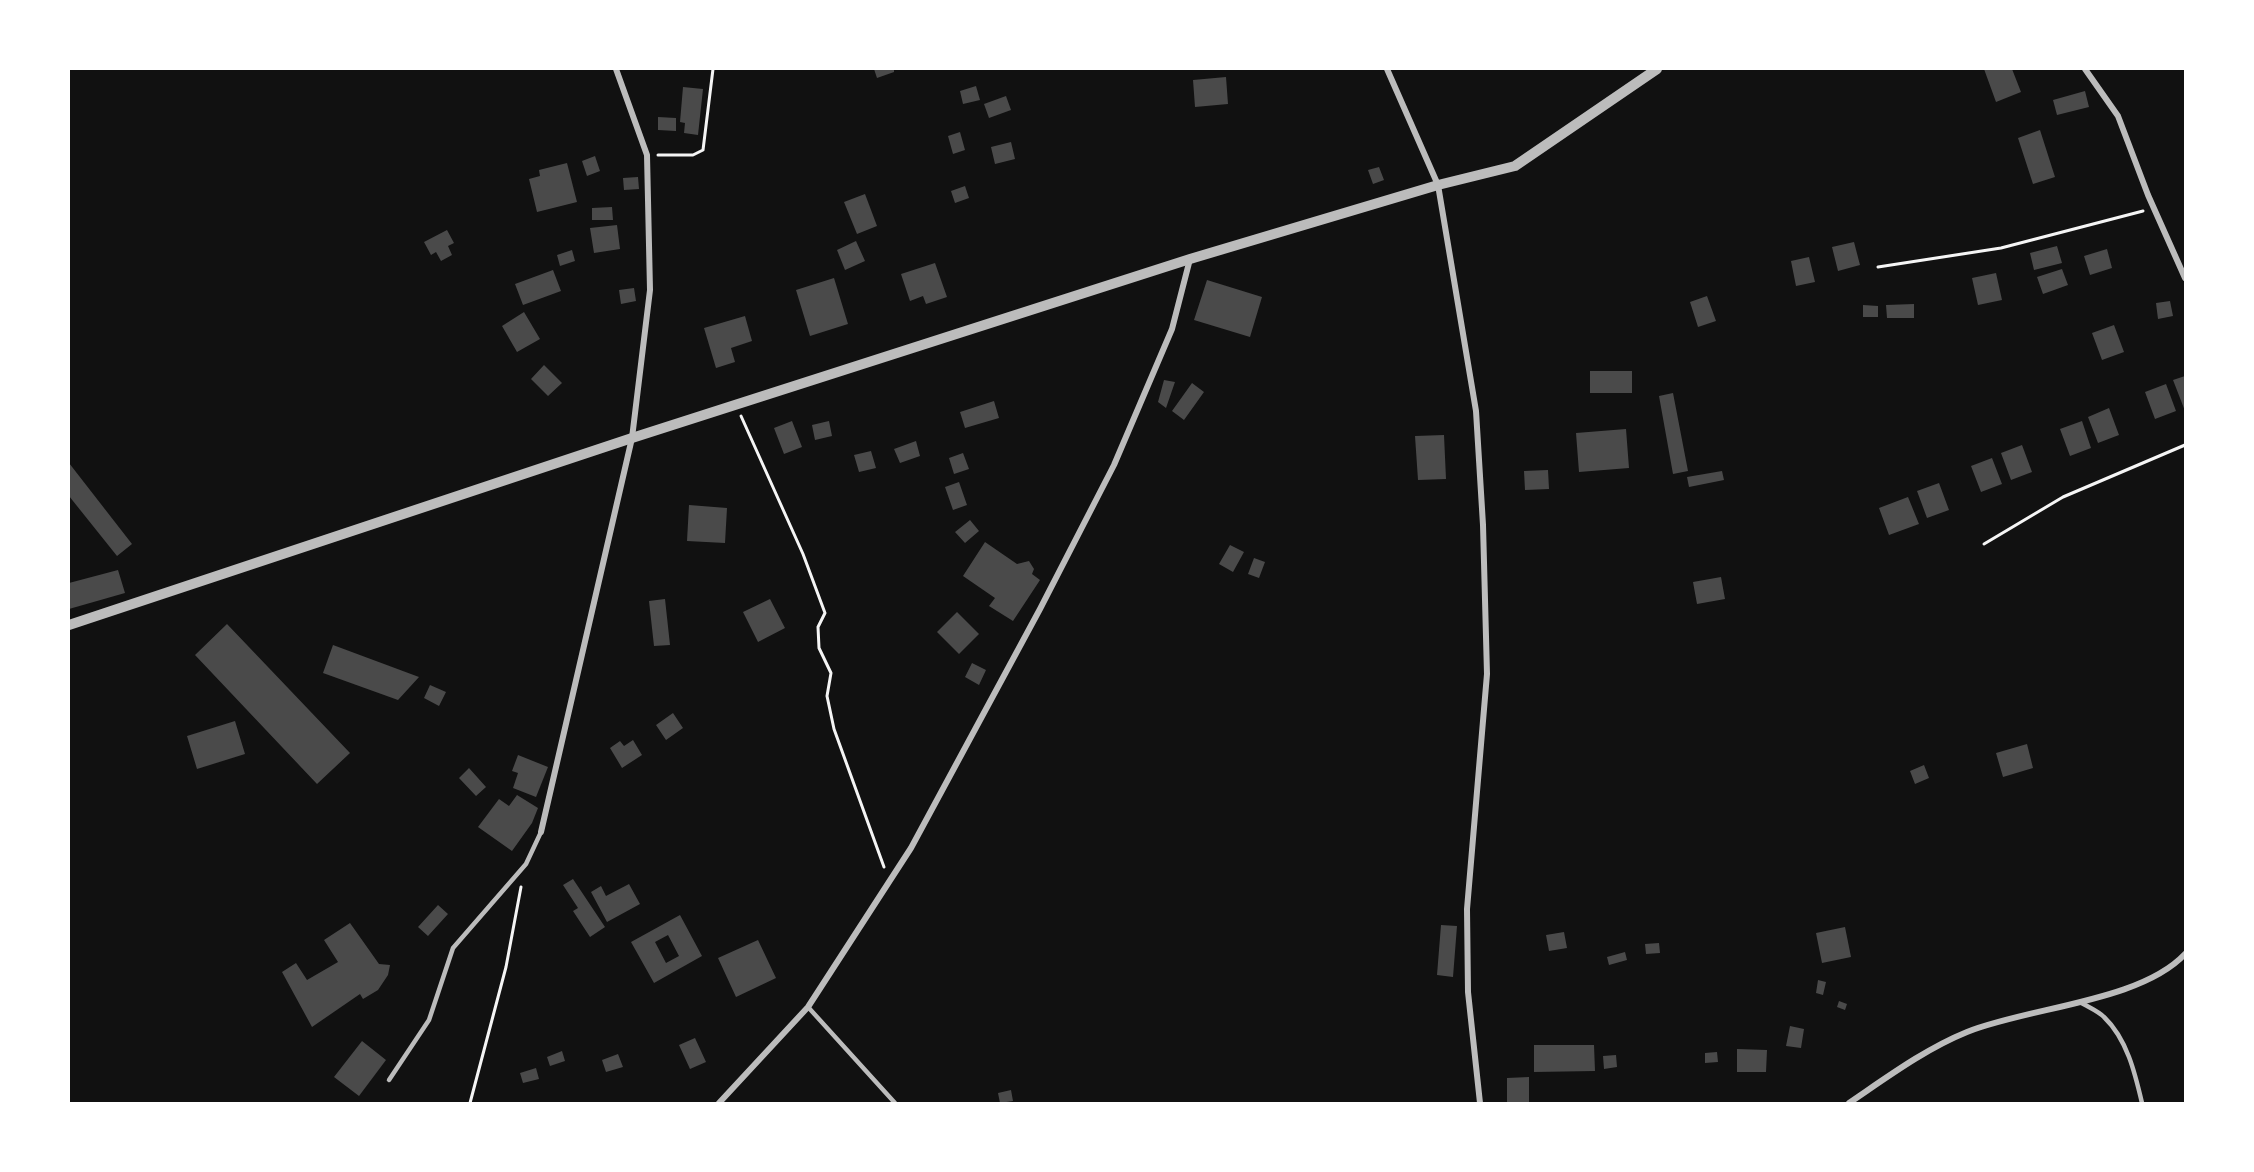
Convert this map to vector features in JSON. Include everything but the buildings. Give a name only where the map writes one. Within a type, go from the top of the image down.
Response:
[{"type":"street","points":[[541,832],[632,438],[650,290],[647,155],[616,69]]},
{"type":"street","points":[[1387,69],[1438,185],[1476,411],[1483,525],[1487,674],[1467,909],[1468,992],[1480,1103]]},
{"type":"street","points":[[69,625],[632,438],[1190,260],[1438,185],[1515,166],[1657,69]]},
{"type":"street","points":[[2085,69],[2118,116],[2154,209],[2185,278]]},
{"type":"street","points":[[719,1103],[808,1007],[911,848],[1035,619],[1114,465],[1172,329],[1190,260]]},
{"type":"street","points":[[1849,1103],[1923,1055],[1965,1032],[2007,1017],[2119,991],[2176,963],[2185,954]]},
{"type":"lane","points":[[389,1080],[429,1020],[453,948],[525,864],[541,832]]},
{"type":"lane","points":[[2078,1001],[2104,1017],[2123,1044],[2134,1068],[2142,1103]]},
{"type":"lane","points":[[808,1007],[895,1103]]},
{"type":"path","points":[[647,155],[693,155],[704,150],[713,69]]},
{"type":"path","points":[[1878,267],[2001,248],[2154,209]]},
{"type":"path","points":[[737,406],[802,554],[825,613],[818,627],[819,648],[831,673],[826,696],[834,729],[889,882]]},
{"type":"path","points":[[1984,544],[2063,497],[2185,445]]},
{"type":"path","points":[[470,1103],[506,967],[525,864]]}]
